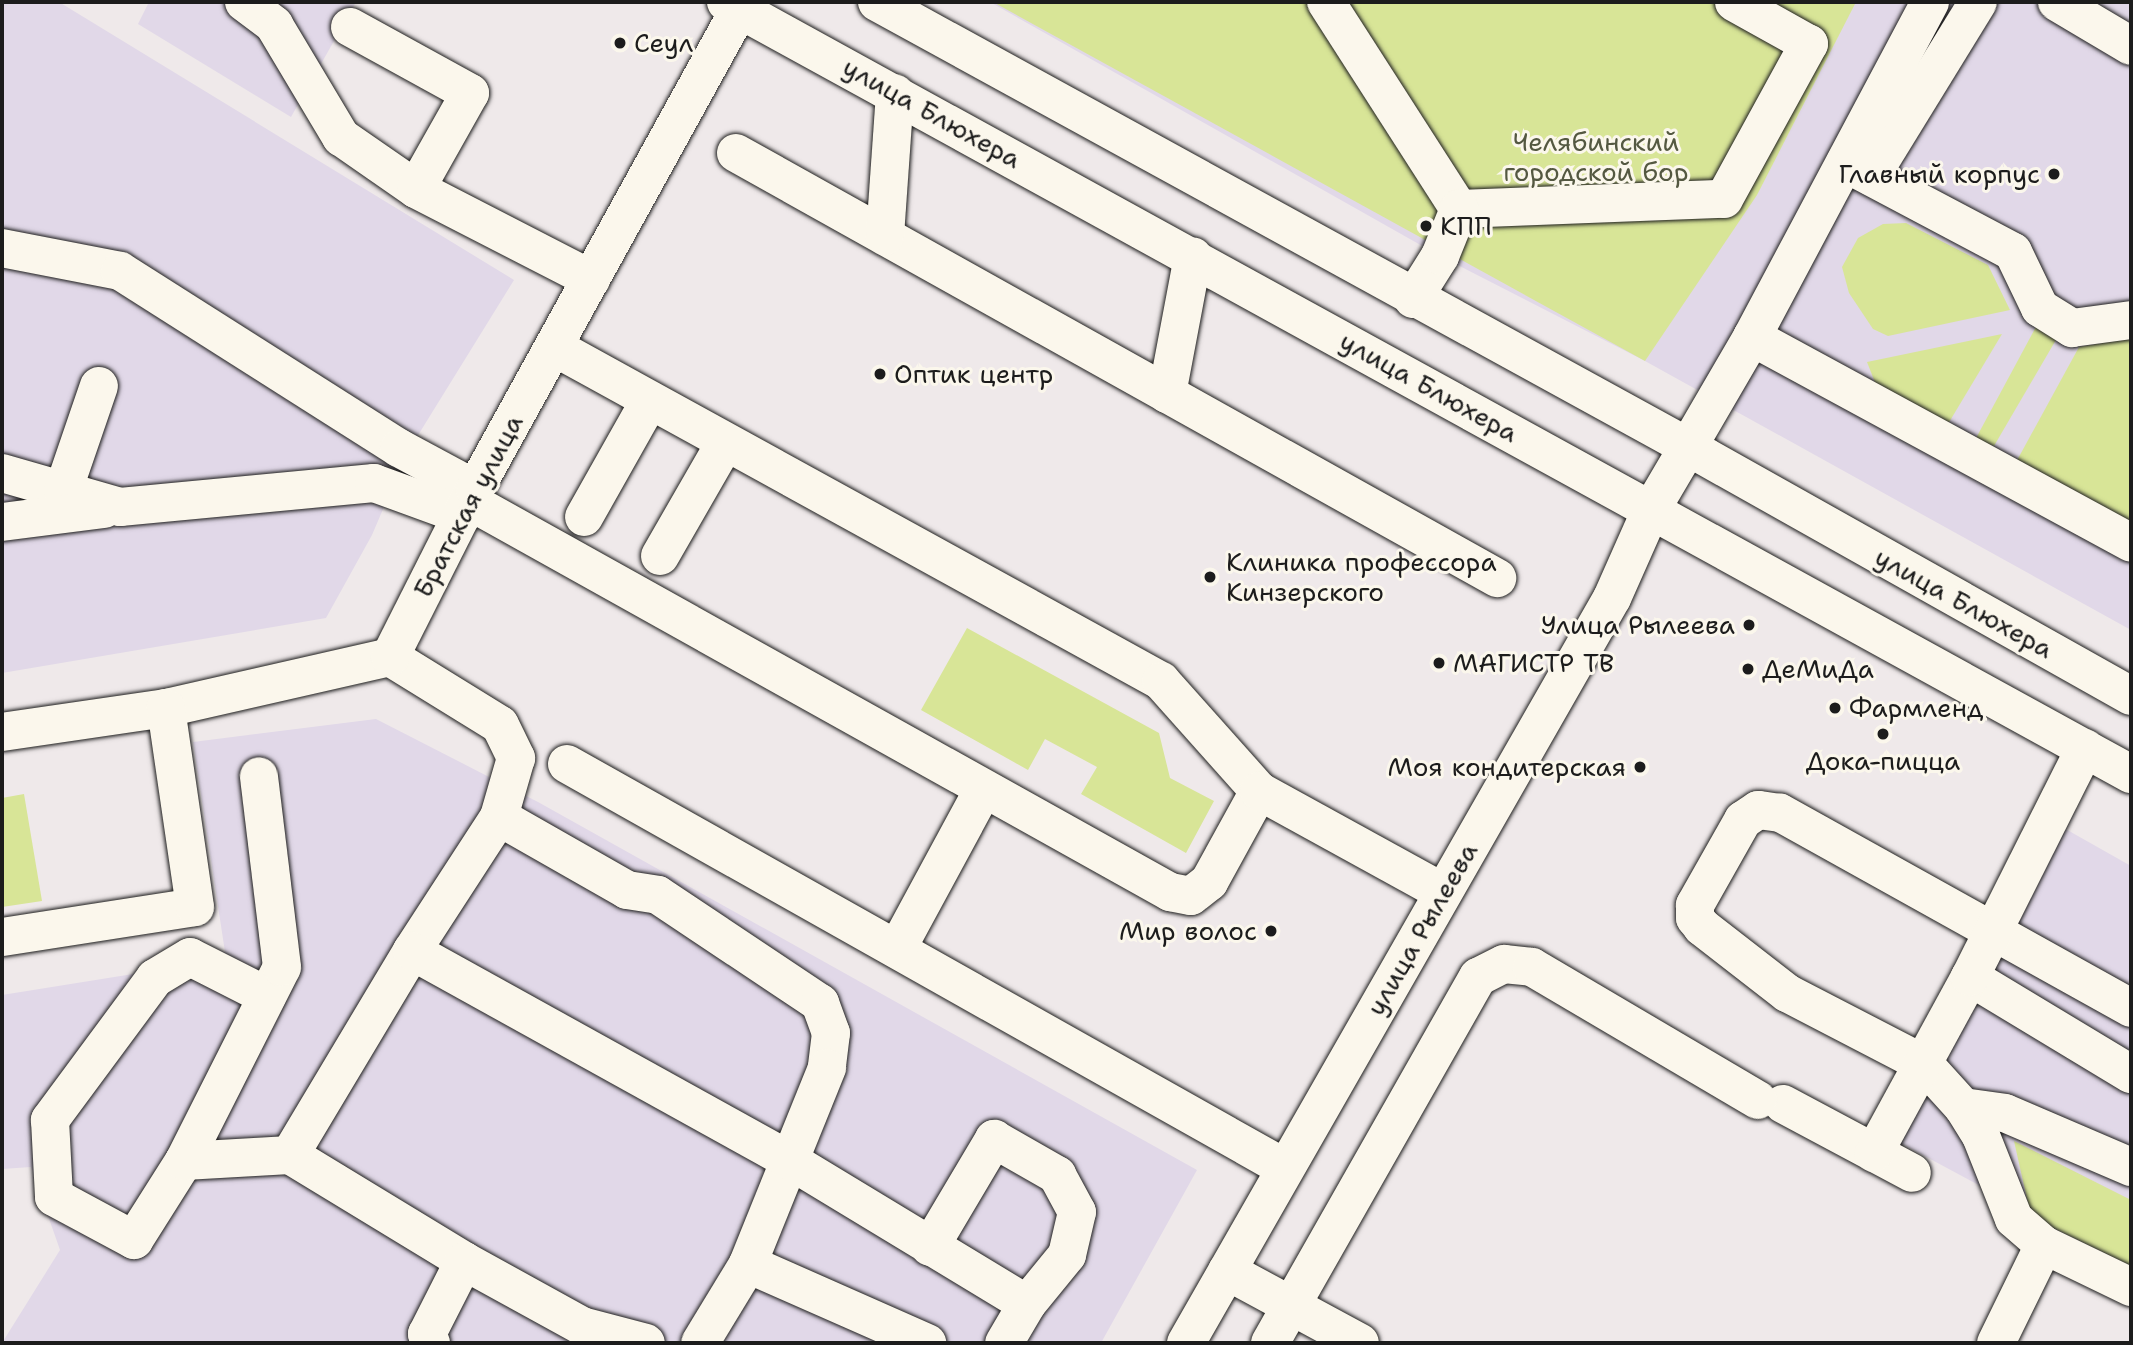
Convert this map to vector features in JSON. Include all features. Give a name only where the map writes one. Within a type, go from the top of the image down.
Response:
[{"type":"main road","points":[[244,2],[274,25],[341,137],[416,189],[591,279]]},
{"type":"main road","name":"улица Блюхера","points":[[877,2],[1413,299],[1688,447],[2131,696]]},
{"type":"main road","points":[[1326,2],[1459,209]]},
{"type":"main road","points":[[1459,209],[1724,199],[1809,44],[1783,15],[1734,2]]},
{"type":"main road","points":[[1858,169],[1930,2]]},
{"type":"main road","points":[[1858,169],[1978,2]]},
{"type":"main road","points":[[2057,2],[2131,46]]},
{"type":"main road","name":"улица Блюхера","points":[[732,6],[1192,256],[2131,774]]},
{"type":"main road","name":"Братская улица","points":[[390,657],[469,502],[591,279],[732,6]]},
{"type":"main road","points":[[350,27],[470,93],[416,189]]},
{"type":"main road","points":[[885,236],[895,93]]},
{"type":"main road","points":[[736,153],[1497,578]]},
{"type":"main road","points":[[1858,169],[2013,251],[2040,308],[2072,328],[2131,320]]},
{"type":"main road","name":"улица Рылеева","points":[[1186,1343],[1612,598],[1651,510],[1752,337],[1858,169]]},
{"type":"main road","points":[[1413,299],[1440,256],[1459,209]]},
{"type":"main road","points":[[2,248],[120,271],[399,448],[469,502],[1170,892],[1191,895],[1209,882],[1259,791]]},
{"type":"main road","points":[[1167,394],[1192,256]]},
{"type":"main road","points":[[1752,337],[2131,543]]},
{"type":"main road","points":[[554,347],[724,443],[1161,681],[1259,791],[1443,892]]},
{"type":"main road","points":[[63,491],[99,386]]},
{"type":"main road","points":[[584,517],[650,400]]},
{"type":"main road","points":[[660,556],[724,443]]},
{"type":"main road","points":[[2,473],[120,507]]},
{"type":"main road","points":[[2,522],[120,507],[374,483],[469,502]]},
{"type":"main road","points":[[2,732],[166,708],[390,657],[500,725],[516,758],[499,817],[412,951],[290,1155]]},
{"type":"main road","points":[[2,937],[195,907],[166,708]]},
{"type":"main road","points":[[1874,1153],[1993,932],[2085,748]]},
{"type":"main road","points":[[567,764],[1285,1168]]},
{"type":"main road","points":[[259,776],[282,967],[184,1161],[134,1240],[54,1197],[50,1120],[155,978],[190,957],[267,996]]},
{"type":"main road","points":[[897,948],[984,790]]},
{"type":"main road","points":[[2131,1008],[1780,813],[1758,810],[1743,820],[1695,905],[1702,927],[1787,993],[1924,1064],[1963,1107],[1981,1136],[2014,1219],[2045,1245],[2131,1287]]},
{"type":"main road","points":[[499,817],[627,890],[658,895],[820,1003],[831,1033],[827,1068],[748,1264],[700,1343]]},
{"type":"main road","points":[[412,951],[789,1160],[1027,1304]]},
{"type":"main road","points":[[1270,1343],[1478,977],[1504,964],[1532,967],[1771,1102],[1912,1173]]},
{"type":"main road","points":[[1970,976],[2131,1074]]},
{"type":"main road","points":[[1963,1107],[2006,1112],[2131,1167]]},
{"type":"main road","points":[[930,1247],[995,1139],[1057,1175],[1077,1212],[1067,1255],[1027,1304],[1004,1343]]},
{"type":"main road","points":[[184,1161],[290,1155],[464,1261],[582,1326],[646,1343]]},
{"type":"main road","points":[[1996,1343],[2045,1245]]},
{"type":"main road","points":[[431,1343],[427,1334],[464,1261]]},
{"type":"main road","points":[[748,1264],[927,1343]]},
{"type":"main road","points":[[1227,1271],[1360,1343]]},
{"type":"shaded area","points":[[2,2],[59,2],[514,280],[407,453],[372,535],[326,618],[2,673]]},
{"type":"shaded area","points":[[149,2],[356,2],[291,117],[138,24]]},
{"type":"shaded area","points":[[990,2],[2131,2],[2131,630],[1645,361],[1440,256]]},
{"type":"shaded area","points":[[376,719],[538,802],[1197,1170],[1101,1343],[2,1343],[60,1250],[31,1167],[2,1169],[2,995],[133,974],[185,945],[225,952],[193,742]]},
{"type":"shaded area","points":[[2062,827],[2131,866],[2131,1267],[1893,1139]]},
{"type":"green space","name":"Челябинский городской бор","points":[[993,2],[1856,2],[1757,195],[1645,361]]},
{"type":"green space","points":[[1906,223],[1988,265],[2010,310],[1888,336],[1873,329],[1849,293],[1842,267],[1858,238],[1883,224]]},
{"type":"green space","points":[[2038,323],[2060,333],[1994,446],[1975,440]]},
{"type":"green space","points":[[2002,334],[1942,434],[1883,403],[1867,362]]},
{"type":"green space","points":[[2131,338],[2131,523],[2015,464],[2079,347]]},
{"type":"green space","points":[[967,628],[1159,733],[1170,778],[1214,801],[1186,853],[1081,794],[1097,767],[1045,739],[1028,770],[921,710]]},
{"type":"green space","points":[[24,794],[42,901],[2,907],[2,798]]},
{"type":"green space","points":[[2014,1141],[2131,1200],[2131,1266],[2031,1217]]},
{"type":"place","name":"Сеул","points":[[620,43]]},
{"type":"place","name":"Главный корпус","points":[[2054,174]]},
{"type":"place","name":"КПП","points":[[1426,226]]},
{"type":"place","name":"Оптик центр","points":[[880,374]]},
{"type":"place","name":"Клиника профессора Кинзерского","points":[[1210,577]]},
{"type":"place","name":"Улица Рылеева","points":[[1749,625]]},
{"type":"place","name":"МАГИСТР ТВ","points":[[1439,663]]},
{"type":"place","name":"ДеМиДа","points":[[1748,669]]},
{"type":"place","name":"Фармленд","points":[[1835,708]]},
{"type":"place","name":"Дока-пицца","points":[[1883,734]]},
{"type":"place","name":"Моя кондитерская","points":[[1640,767]]},
{"type":"place","name":"Мир волос","points":[[1271,931]]}]
